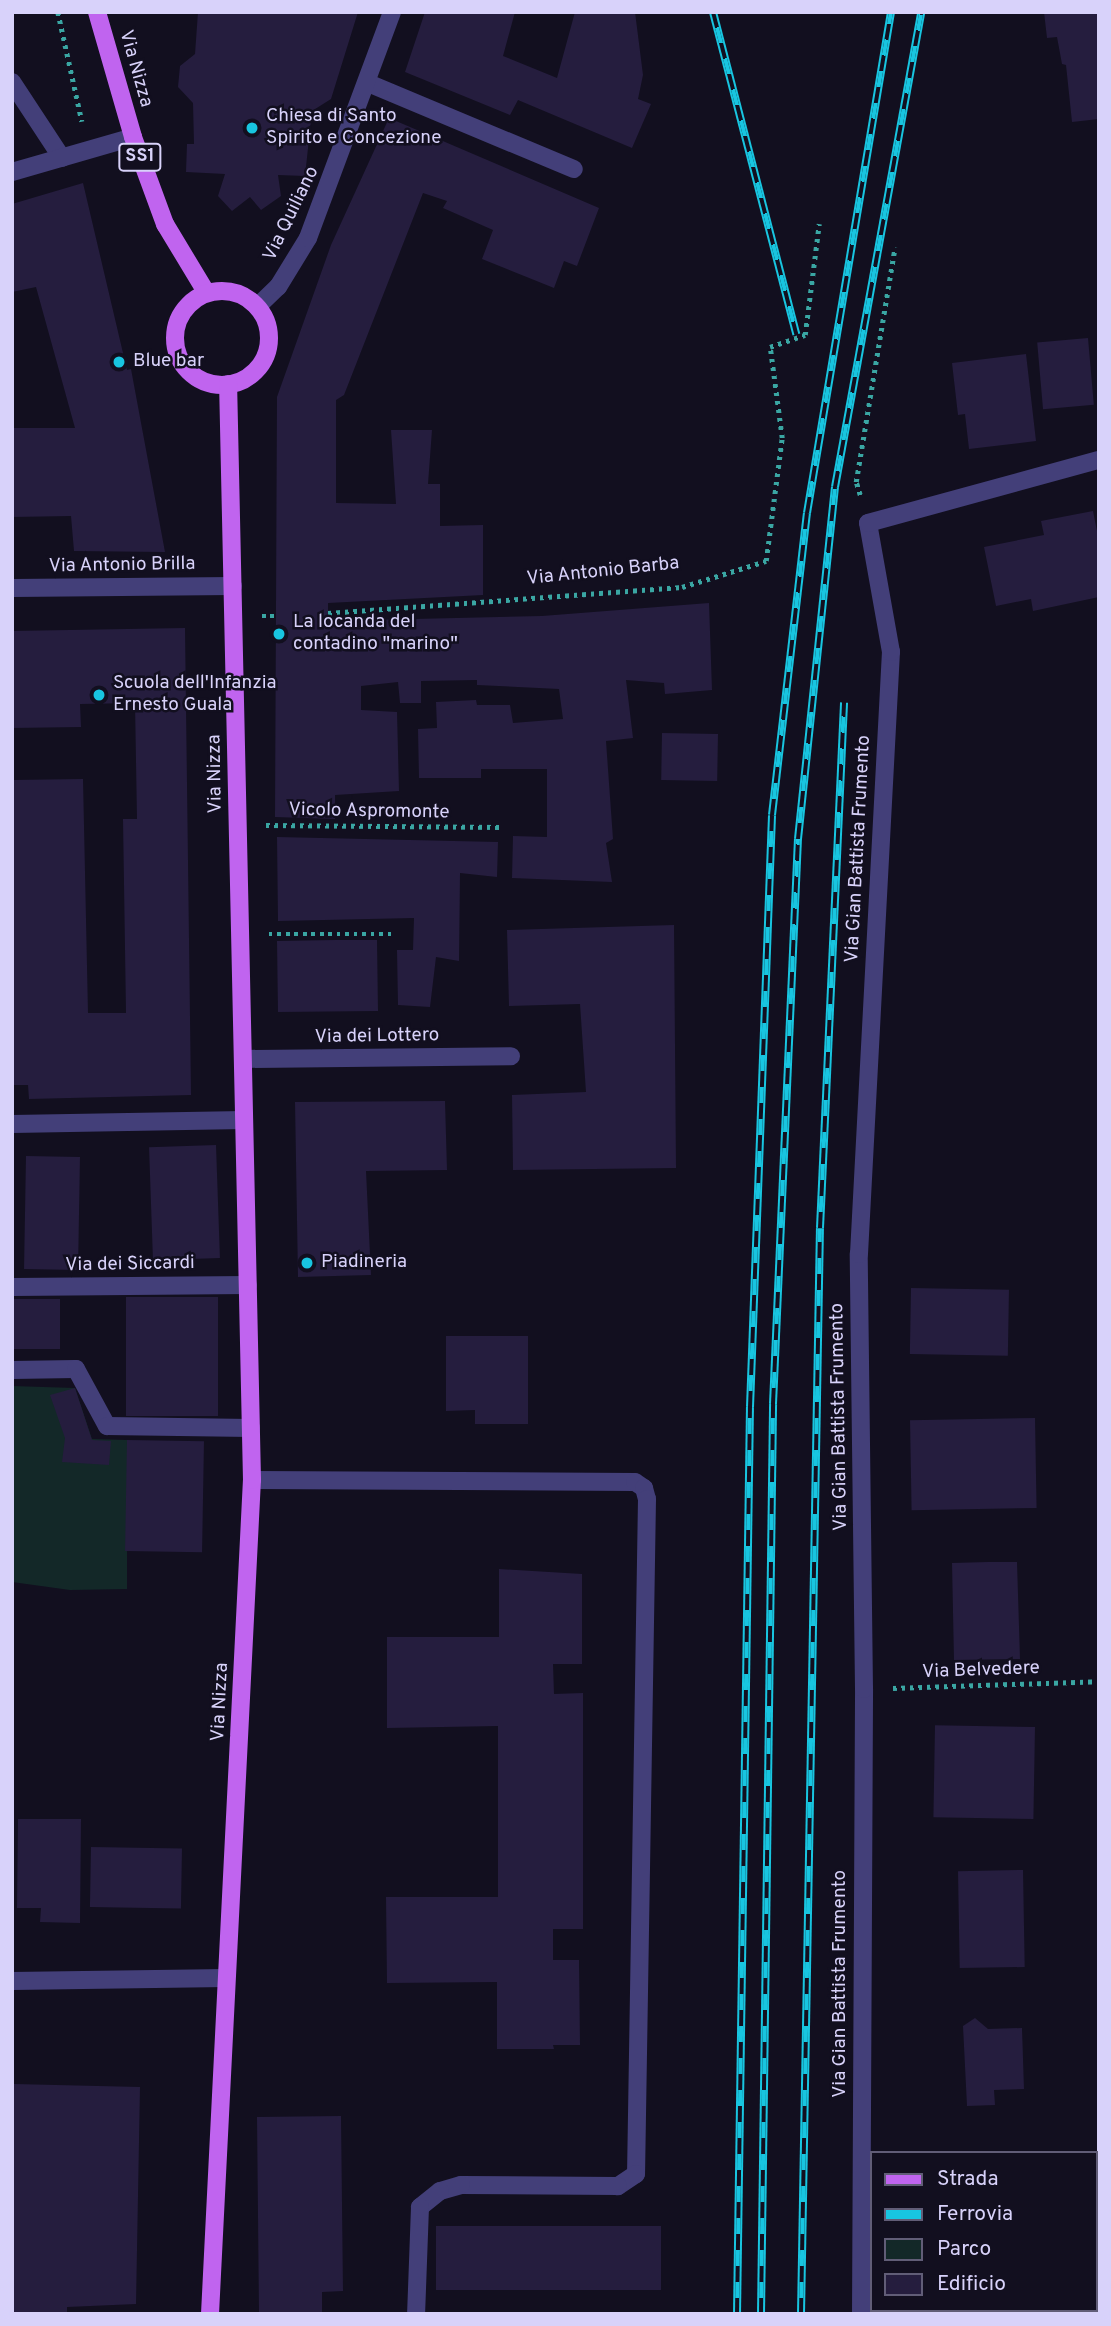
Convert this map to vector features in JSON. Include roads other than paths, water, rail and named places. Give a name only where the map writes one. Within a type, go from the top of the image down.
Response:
[{"type":"main road","name":"Via Nizza","points":[[97,12],[133,137],[165,225],[206,292]]},
{"type":"main road","points":[[206,292],[243,295],[258,306],[270,337],[267,354],[244,380],[228,384],[198,379],[178,356],[176,325],[182,311],[206,292]]},
{"type":"main road","name":"Via Nizza","points":[[210,2314],[252,1480],[228,384]]},
{"type":"street","name":"Via Quiliano","points":[[258,306],[278,287],[307,238],[368,83],[392,12]]},
{"type":"street","points":[[12,82],[18,106],[62,158]]},
{"type":"street","points":[[368,83],[574,169]]},
{"type":"street","name":"Via Nizza","points":[[12,172],[133,137]]},
{"type":"street","name":"Via Gian Battista Frumento","points":[[861,2314],[864,1689],[859,1254],[891,652],[868,523],[1099,460]]},
{"type":"street","name":"Via Antonio Brilla","points":[[12,588],[233,586]]},
{"type":"street","name":"Via dei Lottero","points":[[243,1059],[511,1056]]},
{"type":"street","points":[[12,1124],[244,1120]]},
{"type":"street","name":"Via dei Siccardi","points":[[12,1287],[248,1285]]},
{"type":"street","points":[[12,1370],[76,1369],[107,1426],[251,1428]]},
{"type":"street","points":[[252,1480],[635,1482],[643,1488],[647,1499],[636,2174],[618,2186],[461,2185],[434,2194],[420,2207],[416,2314]]},
{"type":"street","points":[[12,1981],[226,1978]]},
{"type":"railway","points":[[713,12],[796,334]]},
{"type":"railway","points":[[737,2314],[750,1407],[772,815],[807,513],[891,12]]},
{"type":"railway","points":[[761,2314],[773,1404],[798,839],[835,487],[921,12]]},
{"type":"railway","points":[[801,2314],[820,1228],[844,703]]},
{"type":"place","name":"Chiesa di Santo Spirito e Concezione","points":[[252,128]]},
{"type":"place","name":"Blue bar","points":[[119,362]]},
{"type":"place","name":"La locanda del contadino \"marino\"","points":[[279,634]]},
{"type":"place","name":"Scuola dell'Infanzia Ernesto Guala","points":[[99,695]]},
{"type":"place","name":"Piadineria","points":[[307,1263]]}]
